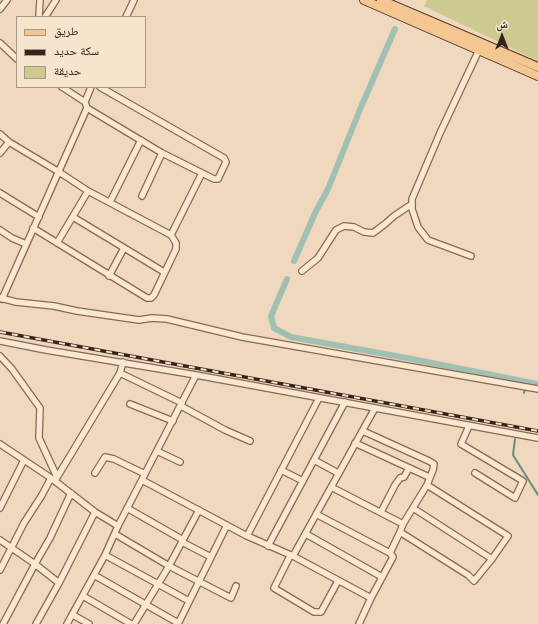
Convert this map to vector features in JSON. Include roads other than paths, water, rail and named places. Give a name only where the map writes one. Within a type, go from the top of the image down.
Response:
[{"type":"main road","points":[[364,0],[538,76]]},
{"type":"main road","points":[[381,0],[538,67]]},
{"type":"street","points":[[0,9],[8,0]]},
{"type":"street","points":[[39,16],[40,0]]},
{"type":"street","points":[[47,16],[56,0]]},
{"type":"street","points":[[126,16],[134,0]]},
{"type":"street","points":[[0,43],[16,57]]},
{"type":"street","points":[[471,256],[428,240],[418,227],[412,199],[440,133],[479,50]]},
{"type":"street","points":[[64,88],[85,102],[87,108],[141,140],[214,180],[218,179],[226,162],[225,159],[102,88]]},
{"type":"street","points":[[85,102],[92,88]]},
{"type":"street","points":[[87,108],[1,299],[139,320],[152,318],[167,319],[242,337],[538,389]]},
{"type":"street","points":[[0,134],[9,142],[88,191],[171,234],[176,243],[176,249],[154,295],[147,298],[108,276],[33,228]]},
{"type":"street","points":[[110,202],[141,140]]},
{"type":"street","points":[[0,153],[9,142]]},
{"type":"street","points":[[142,196],[162,152]]},
{"type":"street","points":[[171,234],[202,173]]},
{"type":"street","points":[[57,243],[88,191]]},
{"type":"street","points":[[1,196],[38,217]]},
{"type":"street","points":[[302,271],[318,258],[336,230],[344,226],[354,227],[364,232],[373,233],[412,204]]},
{"type":"street","points":[[73,217],[164,272]]},
{"type":"street","points":[[0,230],[12,238],[26,244]]},
{"type":"street","points":[[108,276],[124,248]]},
{"type":"street","points":[[0,341],[196,375],[538,438]]},
{"type":"street","points":[[0,356],[12,369],[40,408],[39,438],[54,479]]},
{"type":"street","points":[[0,570],[24,523],[54,479],[120,374],[123,362]]},
{"type":"street","points":[[120,374],[182,405],[224,430],[250,442]]},
{"type":"street","points":[[67,624],[105,555],[127,508],[182,405],[196,375]]},
{"type":"street","points":[[247,536],[319,398]]},
{"type":"street","points":[[268,546],[345,402]]},
{"type":"street","points":[[130,404],[173,420]]},
{"type":"street","points":[[338,581],[321,612],[317,613],[274,588],[291,556],[306,534],[338,473],[375,408]]},
{"type":"street","points":[[469,426],[461,444],[523,481],[515,498],[475,473]]},
{"type":"street","points":[[363,431],[432,462],[434,467],[427,485],[403,524],[390,553]]},
{"type":"street","points":[[356,443],[429,477]]},
{"type":"street","points":[[1,447],[54,479],[95,512],[118,526]]},
{"type":"street","points":[[157,451],[180,462]]},
{"type":"street","points":[[95,473],[105,457],[114,459],[145,474]]},
{"type":"street","points":[[0,508],[24,460]]},
{"type":"street","points":[[314,460],[338,473]]},
{"type":"street","points":[[381,512],[395,485],[400,478],[404,477],[409,468]]},
{"type":"street","points":[[281,470],[303,481]]},
{"type":"street","points":[[142,480],[247,536],[291,556],[370,598]]},
{"type":"street","points":[[400,532],[468,575],[474,581],[508,536],[427,485]]},
{"type":"street","points":[[331,486],[403,524]]},
{"type":"street","points":[[2,624],[50,538],[71,493]]},
{"type":"street","points":[[127,508],[211,557]]},
{"type":"street","points":[[413,508],[492,559]]},
{"type":"street","points":[[134,624],[147,605],[199,510]]},
{"type":"street","points":[[36,624],[59,583],[95,512]]},
{"type":"street","points":[[316,514],[390,553],[393,557],[370,598],[359,624]]},
{"type":"street","points":[[94,575],[178,624],[227,525]]},
{"type":"street","points":[[115,534],[169,566],[231,598],[236,586]]},
{"type":"street","points":[[306,534],[382,577]]},
{"type":"street","points":[[0,540],[35,564],[59,583]]},
{"type":"street","points":[[105,555],[190,600]]},
{"type":"street","points":[[83,596],[131,624]]},
{"type":"street","points":[[73,615],[90,624]]},
{"type":"waterway","points":[[294,261],[316,211],[328,189],[361,107],[395,29]]},
{"type":"waterway","points":[[287,279],[271,316],[274,328],[291,337],[538,384]]},
{"type":"waterway","points":[[524,393],[527,382]]},
{"type":"waterway","points":[[515,439],[513,455],[538,495]]},
{"type":"railway","points":[[0,332],[538,431]]}]
